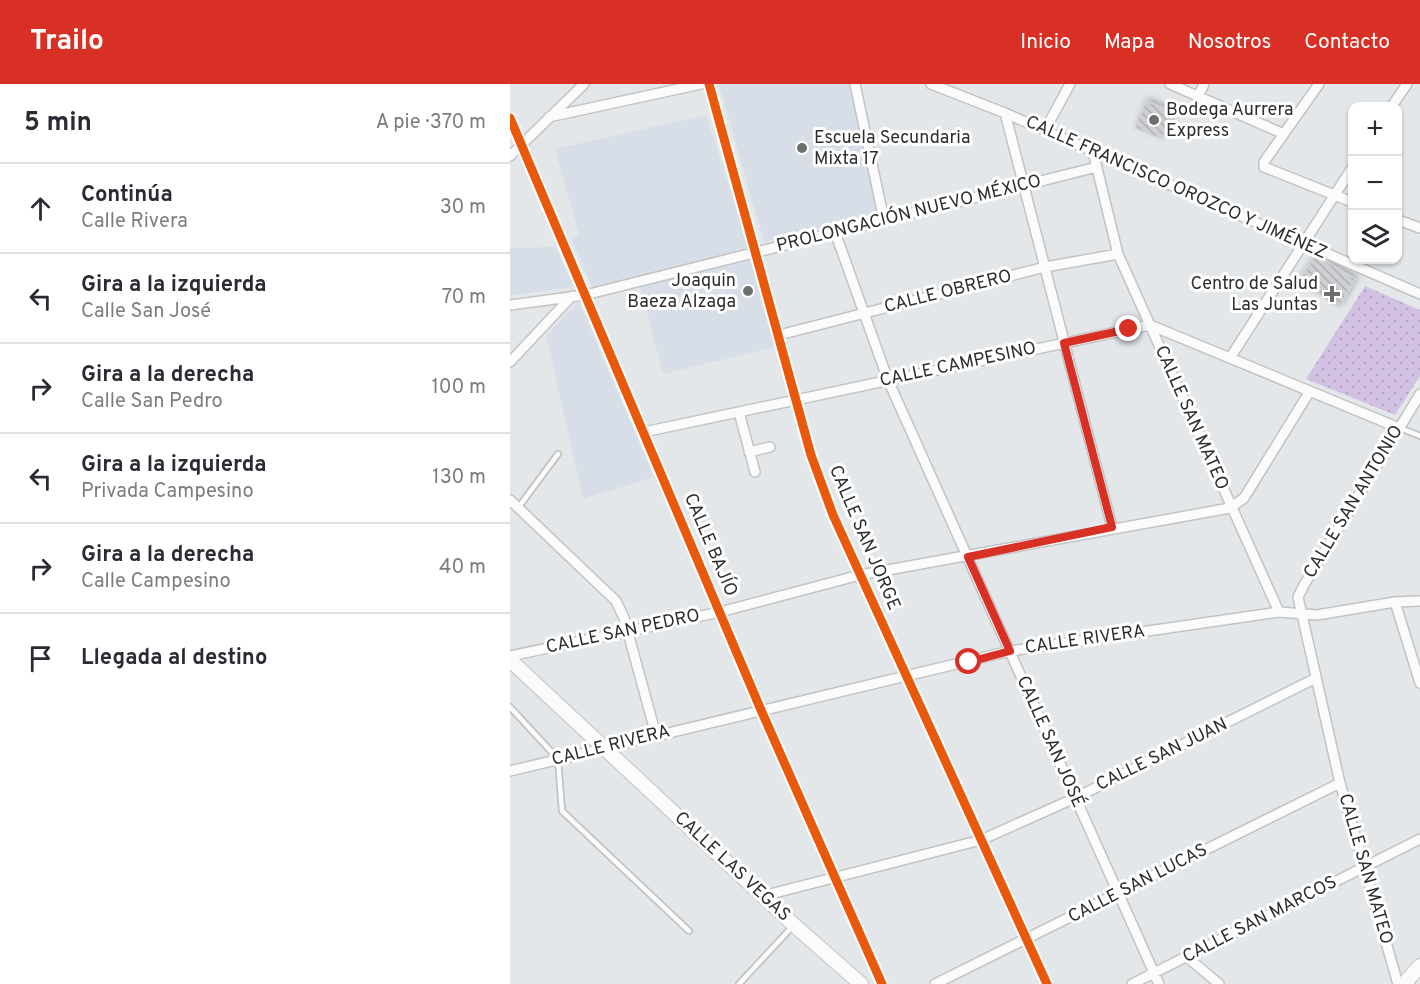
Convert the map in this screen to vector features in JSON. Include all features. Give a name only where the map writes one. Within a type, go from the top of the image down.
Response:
[{"type":"street","points":[[549,117],[701,84]]},
{"type":"street","name":"CALLE SAN JORGE","points":[[709,84],[811,455],[860,574],[1047,984]]},
{"type":"street","points":[[855,84],[884,220]]},
{"type":"street","name":"CALLE FRANCISCO OROZCO Y JIMÉNEZ","points":[[933,84],[1045,130],[1420,294]]},
{"type":"street","points":[[1045,130],[1070,84]]},
{"type":"street","points":[[1170,84],[1284,134]]},
{"type":"street","points":[[1198,97],[1204,84]]},
{"type":"street","points":[[1319,84],[1264,162],[1264,168],[1348,200]]},
{"type":"street","points":[[1395,102],[1407,84]]},
{"type":"street","points":[[510,156],[579,86]]},
{"type":"street","points":[[1005,113],[1112,527]]},
{"type":"street","name":"CALLE BAJÍO","points":[[510,118],[761,710],[882,984]]},
{"type":"street","name":"CALLE SAN MATEO","points":[[1093,152],[1118,254],[1230,508],[1279,612]]},
{"type":"street","name":"PROLONGACIÓN NUEVO MÉXICO","points":[[510,304],[585,295],[1097,167]]},
{"type":"street","points":[[1230,358],[1348,176]]},
{"type":"street","points":[[1402,221],[1420,228]]},
{"type":"street","name":"CALLE SAN JOSÉ","points":[[835,232],[888,380],[1159,984]]},
{"type":"street","name":"CALLE OBRERO","points":[[779,335],[1045,267],[1118,254]]},
{"type":"street","points":[[510,362],[572,296]]},
{"type":"street","points":[[1150,325],[1399,428]]},
{"type":"street","name":"CALLE CAMPESINO","points":[[644,432],[1150,325]]},
{"type":"street","points":[[1230,508],[1244,498],[1310,391]]},
{"type":"street","name":"CALLE SAN ANTONIO","points":[[1302,614],[1298,597],[1304,585],[1420,393]]},
{"type":"street","points":[[739,412],[755,472]]},
{"type":"street","points":[[750,452],[770,447]]},
{"type":"street","points":[[510,501],[616,602],[628,632],[656,735]]},
{"type":"street","name":"CALLE SAN PEDRO","points":[[510,658],[720,612],[860,574],[968,557],[1112,527],[1230,508]]},
{"type":"street","name":"CALLE RIVERA","points":[[510,771],[1010,651],[1279,612],[1317,615],[1395,602],[1420,601]]},
{"type":"street","points":[[1395,602],[1420,682]]},
{"type":"street","name":"CALLE SAN MATEO","points":[[1302,614],[1340,783],[1398,984]]},
{"type":"street","name":"CALLE LAS VEGAS","points":[[510,658],[794,926],[861,984]]},
{"type":"street","name":"CALLE SAN JUAN","points":[[763,896],[981,840],[1075,798],[1316,678]]},
{"type":"street","name":"CALLE SAN LUCAS","points":[[935,984],[1340,783]]},
{"type":"street","name":"CALLE SAN MARCOS","points":[[1132,984],[1420,839]]},
{"type":"street","points":[[1187,957],[1219,984]]},
{"type":"street","points":[[1404,984],[1420,966]]},
{"type":"lane","points":[[1399,428],[1420,436]]},
{"type":"lane","points":[[518,508],[558,454]]},
{"type":"lane","points":[[510,707],[558,759],[562,811],[689,931]]},
{"type":"lane","points":[[739,984],[794,926]]},
{"type":"shaded area","name":"Escuela Secundaria Mixta 17","points":[[719,84],[855,84],[880,212],[764,242]]},
{"type":"shaded area","points":[[706,115],[749,248],[592,287],[571,239],[579,234],[555,149]]},
{"type":"shaded area","points":[[556,247],[573,287],[510,296],[510,248]]},
{"type":"shaded area","points":[[751,260],[776,347],[663,374],[640,286]]},
{"type":"shaded area","points":[[1365,286],[1420,310],[1420,376],[1395,415],[1306,379]]},
{"type":"shaded area","points":[[579,302],[654,477],[583,499],[546,335]]},
{"type":"building","name":"Bodega Aurrera Express","points":[[1146,101],[1173,112],[1162,139],[1135,128]]},
{"type":"building","name":"Centro de Salud Las Juntas","points":[[1316,255],[1355,279],[1339,307],[1298,281]]},
{"type":"cycle path","points":[[709,84],[811,455],[833,515],[1047,984]]},
{"type":"cycle path","points":[[510,118],[761,710],[882,984]]},
{"type":"place","name":"Bodega Aurrera Express","points":[[1154,120]]},
{"type":"place","name":"Escuela Secundaria Mixta 17","points":[[802,148]]},
{"type":"place","name":"Joaquin Baeza Alzaga","points":[[748,291]]},
{"type":"place","name":"Centro de Salud Las Juntas","points":[[1332,294]]},
{"type":"route","points":[[969,662],[1010,651],[968,557],[1112,527],[1064,343],[1129,329]]}]
